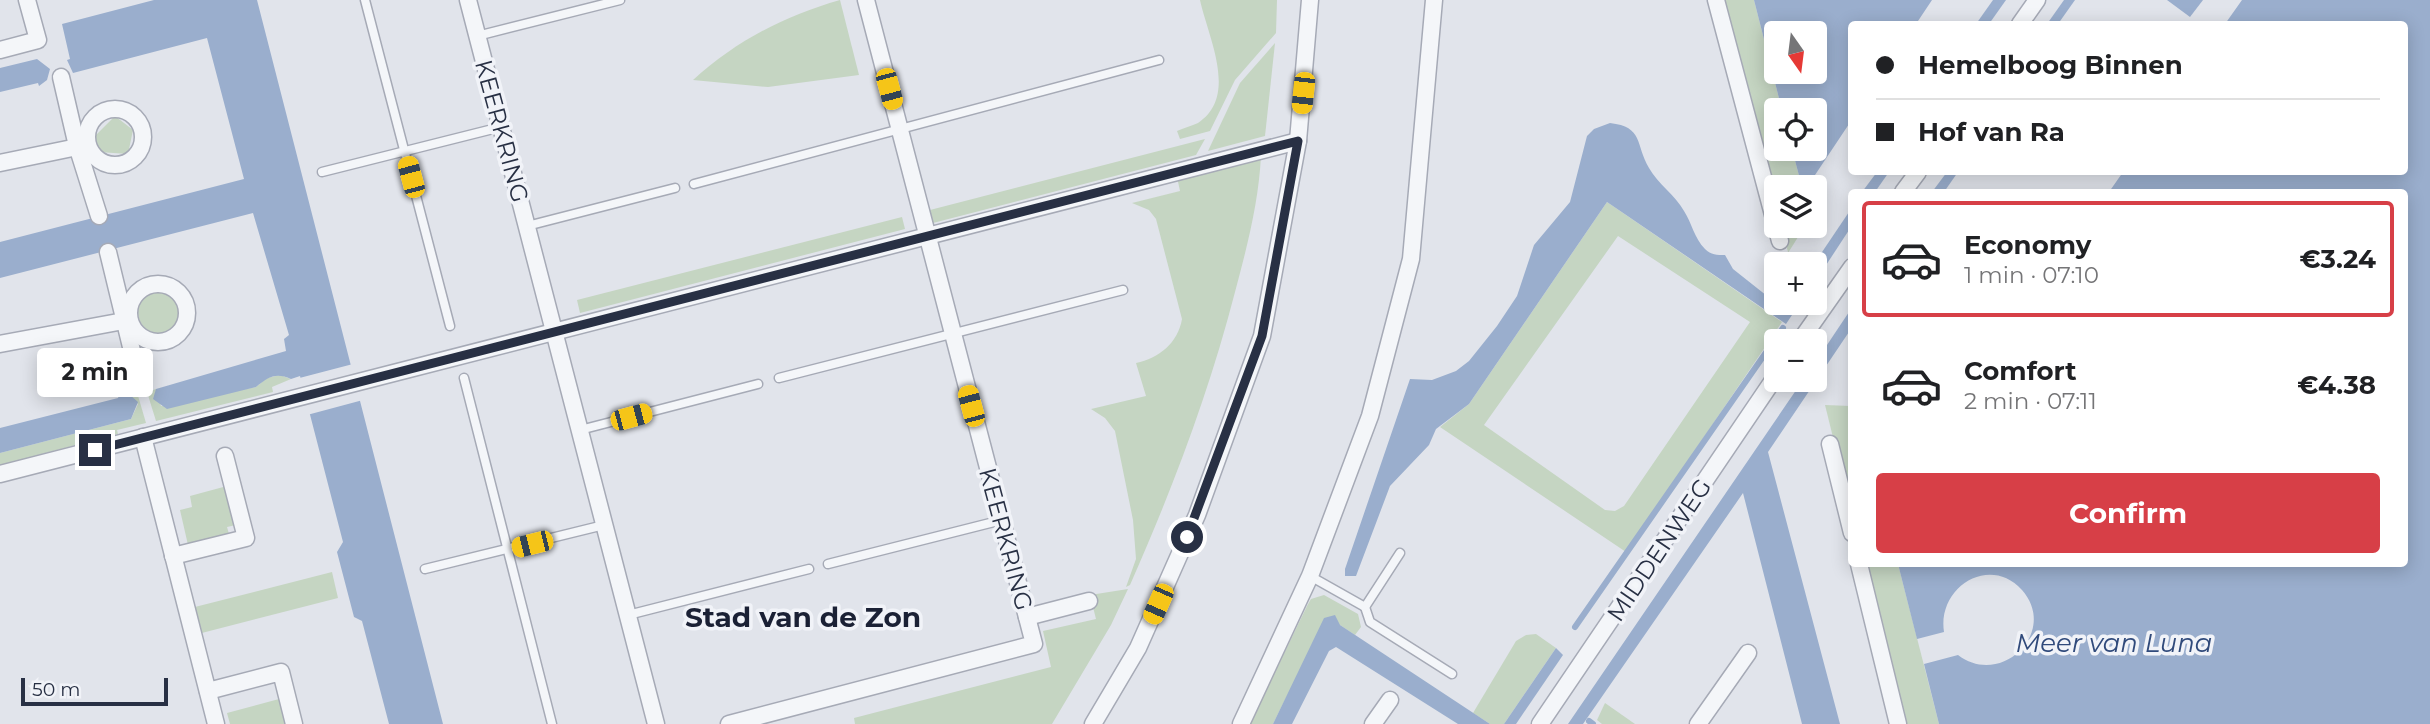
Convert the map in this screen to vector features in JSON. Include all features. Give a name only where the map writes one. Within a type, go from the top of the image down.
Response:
[{"type":"street","points":[[0,51],[38,40],[27,0]]},
{"type":"street","name":"KEERKRING","points":[[468,0],[656,724]]},
{"type":"street","name":"KEERKRING","points":[[729,724],[1034,644],[866,0]]},
{"type":"street","points":[[1093,724],[1138,648],[1197,515],[1262,336],[1298,141],[1310,0]]},
{"type":"street","points":[[1241,724],[1310,576],[1370,416],[1411,259],[1434,0]]},
{"type":"street","points":[[1716,0],[1780,241]]},
{"type":"street","points":[[2022,21],[2037,0]]},
{"type":"street","points":[[61,77],[99,216]]},
{"type":"street","points":[[0,474],[1298,141]]},
{"type":"street","points":[[0,163],[82,146]]},
{"type":"street","points":[[108,252],[141,384]]},
{"type":"street","points":[[1808,329],[1848,273]]},
{"type":"street","points":[[0,344],[126,321]]},
{"type":"street","name":"MIDDENWEG","points":[[1540,724],[1765,392]]},
{"type":"street","points":[[143,438],[216,724]]},
{"type":"street","points":[[1830,444],[1848,517]]},
{"type":"street","points":[[173,556],[246,538],[225,456]]},
{"type":"street","points":[[1860,567],[1898,724]]},
{"type":"street","points":[[1027,617],[1089,601]]},
{"type":"street","points":[[1698,724],[1748,653]]},
{"type":"street","points":[[208,691],[281,672],[294,724]]},
{"type":"street","points":[[1373,724],[1390,700]]},
{"type":"lane","points":[[365,0],[450,326]]},
{"type":"lane","name":"KEERKRING","points":[[477,36],[620,0]]},
{"type":"lane","points":[[694,184],[1159,60]]},
{"type":"lane","points":[[322,172],[501,127]]},
{"type":"lane","name":"KEERKRING","points":[[527,226],[676,188]]},
{"type":"lane","points":[[779,378],[1123,290]]},
{"type":"lane","points":[[464,378],[552,724]]},
{"type":"lane","points":[[580,430],[758,384]]},
{"type":"lane","points":[[828,564],[1002,520]]},
{"type":"lane","points":[[425,569],[604,525]]},
{"type":"lane","points":[[1365,607],[1400,553]]},
{"type":"lane","points":[[628,615],[809,569]]},
{"type":"lane","points":[[1310,576],[1365,607],[1370,622],[1452,674]]},
{"type":"green space","points":[[840,0],[859,75],[768,87],[693,80],[726,53],[762,31],[819,6]]},
{"type":"green space","points":[[1200,0],[1277,0],[1276,33],[1235,80],[1210,131],[1180,139],[1177,131],[1198,123],[1210,111],[1217,98],[1217,65]]},
{"type":"green space","points":[[1723,0],[1754,0],[1764,39],[1764,84],[1775,84],[1779,98],[1764,98],[1764,161]]},
{"type":"green space","points":[[1275,43],[1265,136],[1208,151],[1240,83]]},
{"type":"green space","points":[[115,116],[133,130],[128,154],[99,152],[93,138]]},
{"type":"green space","points":[[1205,139],[1196,155],[933,223],[930,210]]},
{"type":"green space","points":[[1261,155],[1258,189],[1248,241],[1214,367],[1160,513],[1130,585],[1126,587],[1136,559],[1133,520],[1115,431],[1105,418],[1091,409],[1146,396],[1136,363],[1166,348],[1180,328],[1182,319],[1156,219],[1149,210],[1132,203],[1180,191],[1177,177]]},
{"type":"green space","points":[[1764,161],[1795,161],[1799,175],[1768,175]]},
{"type":"green space","points":[[1607,202],[1764,310],[1764,315],[1772,315],[1782,322],[1777,329],[1764,329],[1764,349],[1626,552],[1440,427],[1469,404]],"holes":[[[1618,236],[1750,322],[1624,506],[1615,511],[1605,510],[1484,425]]]},
{"type":"green space","points":[[902,217],[905,229],[580,313],[577,300]]},
{"type":"green space","points":[[1784,238],[1797,238],[1789,252]]},
{"type":"green space","points":[[160,290],[169,291],[176,296],[181,303],[181,321],[176,328],[169,333],[160,334],[151,333],[144,328],[139,321],[138,312],[139,303],[144,296],[151,291]]},
{"type":"green space","points":[[131,372],[146,423],[117,430],[118,434],[0,465],[0,453],[131,419],[138,404],[130,395],[118,395],[113,376]]},
{"type":"green space","points":[[280,375],[291,379],[272,387],[273,392],[156,421],[147,392],[156,389],[161,406],[256,387],[267,378]]},
{"type":"green space","points":[[1825,405],[1848,406],[1848,498]]},
{"type":"green space","points":[[227,486],[236,525],[227,527],[229,534],[188,545],[180,510],[192,507],[190,496]]},
{"type":"green space","points":[[1866,567],[1899,567],[1939,724],[1907,724]]},
{"type":"green space","points":[[332,572],[338,598],[194,635],[187,609]]},
{"type":"green space","points":[[1128,589],[1111,625],[1052,724],[855,724],[854,718],[1051,667],[1043,631],[1096,619],[1090,595]]},
{"type":"green space","points":[[1324,595],[1358,614],[1361,627],[1355,635],[1340,625],[1288,694],[1273,724],[1250,724],[1311,599]]},
{"type":"green space","points":[[1536,634],[1556,648],[1504,724],[1490,724],[1473,713],[1516,641],[1526,635]]},
{"type":"green space","points":[[279,699],[285,724],[230,724],[227,713]]},
{"type":"green space","points":[[1605,703],[1635,724],[1602,724],[1597,720]]},
{"type":"water","points":[[154,0],[257,0],[443,724],[389,724],[362,621],[354,617],[337,552],[343,542],[300,376],[291,379],[272,377],[256,387],[167,409],[153,399],[156,389],[286,351],[284,339],[289,335],[253,213],[0,278],[0,242],[244,179],[207,38],[73,73],[67,60],[70,59],[62,24]]},
{"type":"water","points":[[1754,0],[1932,0],[1918,21],[1848,21],[1848,126],[1827,157],[1827,98],[1779,98],[1775,84],[1827,84],[1827,21],[1764,21],[1764,39]]},
{"type":"water","points":[[1993,0],[2006,0],[1991,21],[1978,21]]},
{"type":"water","points":[[2064,0],[2075,0],[2060,21],[2049,21]]},
{"type":"water","points":[[2167,0],[2203,0],[2190,17]]},
{"type":"water","name":"Meer van Luna","points":[[2242,0],[2430,0],[2430,724],[1939,724],[1924,664],[1958,655],[1975,663],[1991,665],[2007,660],[2020,651],[2029,638],[2034,623],[2032,606],[2022,590],[2009,580],[1995,575],[1981,576],[1968,581],[1957,590],[1949,602],[1944,616],[1944,632],[1917,639],[1899,567],[2408,567],[2408,189],[2111,189],[2121,175],[2408,175],[2408,21],[2227,21]]},
{"type":"water","points":[[37,59],[50,69],[47,80],[39,86],[38,83],[0,92],[0,68]]},
{"type":"water","points":[[1610,123],[1621,125],[1634,133],[1649,168],[1680,205],[1698,240],[1712,254],[1725,255],[1733,269],[1764,294],[1764,309],[1607,202],[1469,404],[1436,429],[1429,445],[1390,486],[1356,576],[1345,576],[1345,569],[1410,379],[1432,380],[1456,371],[1469,361],[1497,326],[1517,296],[1534,245],[1570,202],[1587,136],[1594,129]]},
{"type":"water","points":[[1795,161],[1824,161],[1815,175],[1799,175]]},
{"type":"water","points":[[1875,175],[1887,175],[1877,189],[1864,189]]},
{"type":"water","points":[[1945,175],[1956,175],[1946,189],[1934,189]]},
{"type":"water","points":[[1848,213],[1848,232],[1827,264],[1827,252],[1822,252]]},
{"type":"water","points":[[1848,314],[1848,333],[1827,365],[1827,345]]},
{"type":"water","points":[[1773,315],[1792,315],[1786,324]]},
{"type":"water","points":[[1795,392],[1808,392],[1768,452],[1840,724],[1802,724],[1743,493],[1583,724],[1568,724]]},
{"type":"water","points":[[120,393],[130,395],[138,402],[131,419],[0,453],[0,428],[118,398]]},
{"type":"water","points":[[1335,615],[1340,625],[1490,724],[1458,724],[1336,647],[1329,651],[1292,724],[1273,724],[1324,618]]},
{"type":"water","points":[[1556,648],[1563,655],[1516,724],[1504,724]]},
{"type":"pier","points":[[353,364],[363,400],[307,415],[298,381],[288,381]]},
{"type":"waterway","points":[[1575,627],[1783,328]]},
{"type":"waterway","points":[[1589,721],[1593,724]]},
{"type":"district","name":"Stad van de Zon","points":[[803,617]]},
{"type":"route","points":[[95,450],[1298,141],[1262,336],[1187,537]]}]
